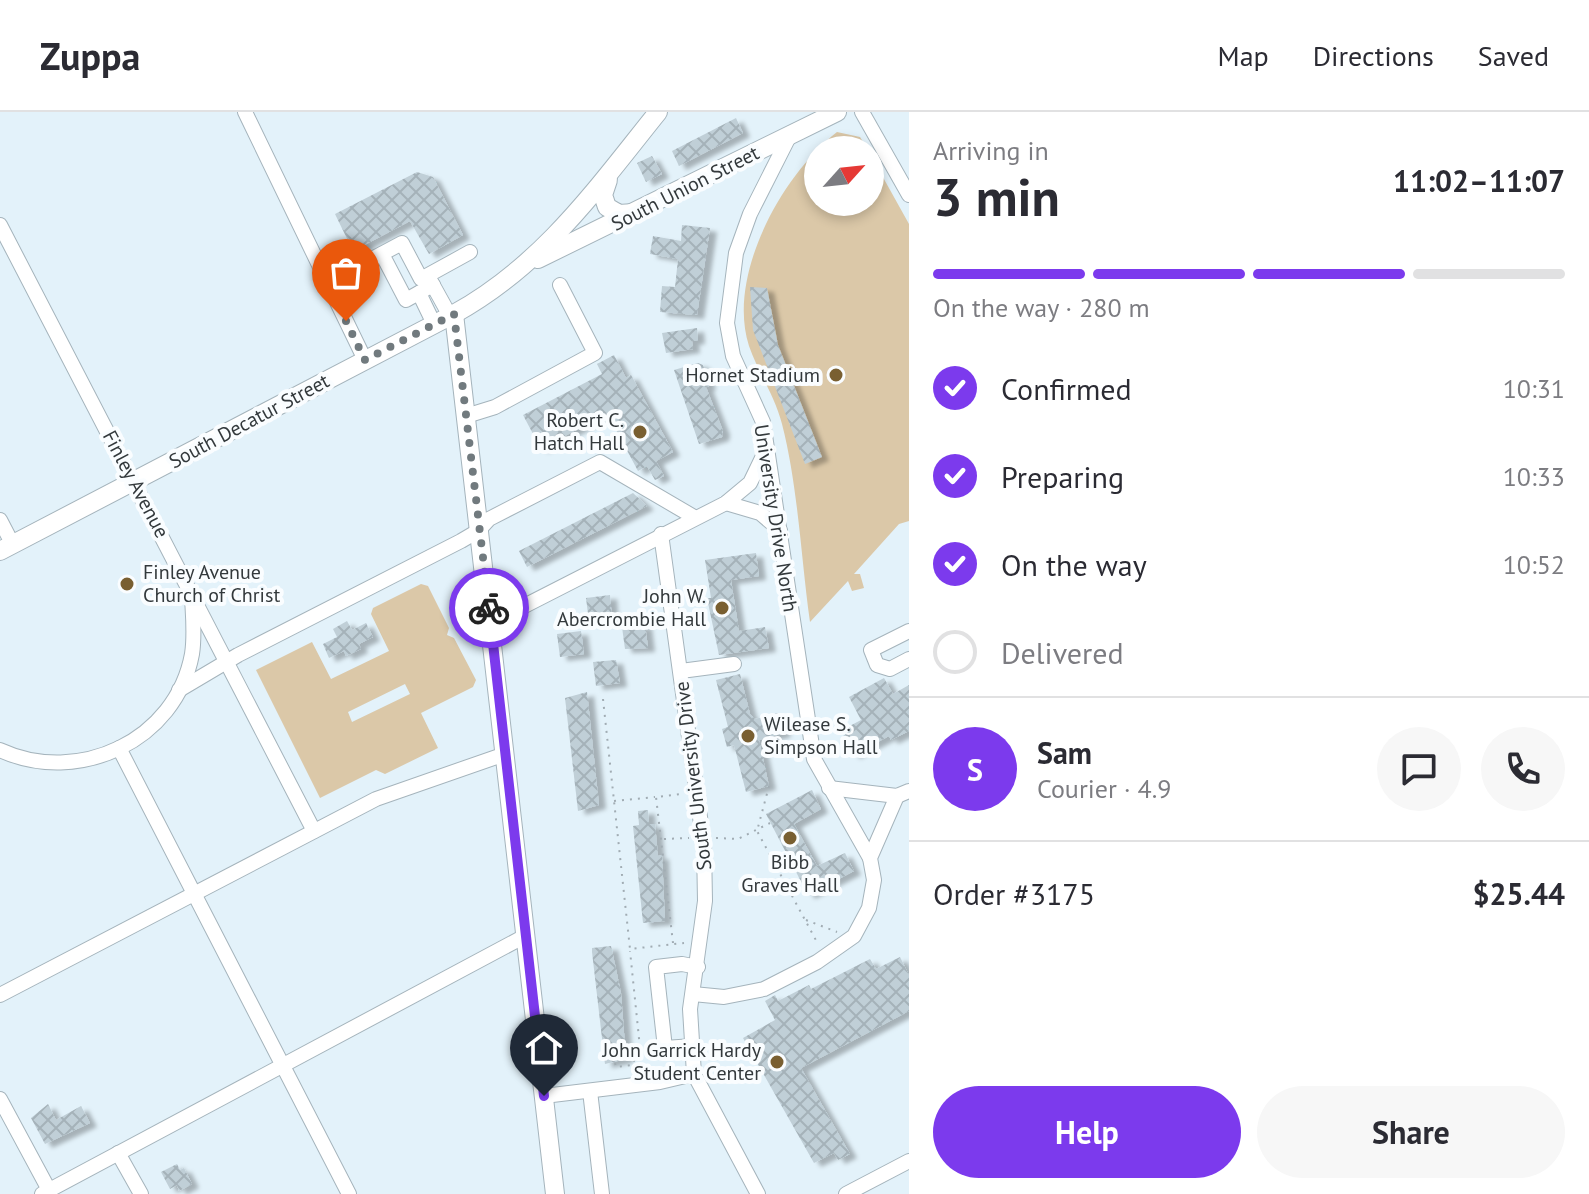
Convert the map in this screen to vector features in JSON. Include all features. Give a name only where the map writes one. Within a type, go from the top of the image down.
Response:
[{"type":"main road","name":"South Decatur Street","points":[[6,548],[446,318],[532,262],[658,112]]},
{"type":"main road","name":"South Union Street","points":[[532,262],[837,112]]},
{"type":"main road","points":[[612,170],[604,191],[604,203],[619,214],[638,212]]},
{"type":"main road","points":[[446,318],[466,416],[555,1194]]},
{"type":"street","points":[[245,112],[365,360]]},
{"type":"street","points":[[862,112],[909,195]]},
{"type":"street","name":"University Drive North","points":[[791,133],[750,214],[733,265],[727,311],[733,356],[758,409],[766,448],[811,745],[829,788],[870,858]]},
{"type":"street","name":"Finley Avenue","points":[[0,225],[314,831]]},
{"type":"street","points":[[327,283],[402,243],[421,279],[430,280]]},
{"type":"street","points":[[382,254],[406,300],[470,252]]},
{"type":"street","points":[[430,280],[446,318]]},
{"type":"street","points":[[466,416],[495,407],[595,353],[560,285]]},
{"type":"street","points":[[419,293],[446,318]]},
{"type":"street","points":[[491,623],[726,503],[750,483],[766,448]]},
{"type":"street","points":[[179,690],[478,531],[489,519],[600,462],[694,517]]},
{"type":"street","points":[[726,503],[760,513],[780,530]]},
{"type":"street","points":[[0,520],[6,548]]},
{"type":"street","name":"South University Drive","points":[[661,534],[703,838],[705,901],[693,994],[694,1074],[758,1194]]},
{"type":"street","points":[[0,750],[20,758],[57,764],[86,761],[119,748],[152,727],[179,690],[192,653],[191,591]]},
{"type":"street","points":[[909,631],[871,650],[877,665],[890,669],[909,659]]},
{"type":"street","points":[[681,671],[734,664]]},
{"type":"street","points":[[119,748],[349,1194]]},
{"type":"street","points":[[0,995],[376,799],[505,754]]},
{"type":"street","points":[[693,994],[724,997],[764,989],[845,944],[859,930],[869,908],[874,880],[870,858],[903,793],[829,788]]},
{"type":"street","points":[[0,1099],[46,1192],[525,936]]},
{"type":"street","points":[[693,1046],[665,1048],[656,967],[682,964],[698,967]]},
{"type":"street","points":[[544,1096],[694,1074]]},
{"type":"street","points":[[590,1091],[602,1194]]},
{"type":"street","points":[[118,1153],[141,1194]]},
{"type":"street","points":[[846,1194],[909,1161]]},
{"type":"path","points":[[603,699],[640,1048],[632,1065],[616,1067],[615,1063]]},
{"type":"path","points":[[769,786],[757,831],[820,948]]},
{"type":"path","points":[[614,801],[682,794]]},
{"type":"path","points":[[656,797],[673,944]]},
{"type":"path","points":[[661,839],[738,839],[770,823]]},
{"type":"path","points":[[805,919],[842,934]]},
{"type":"path","points":[[630,949],[684,943]]},
{"type":"shaded area","name":"Hornet Stadium","points":[[837,132],[855,136],[833,136]]},
{"type":"shaded area","name":"Hornet Stadium","points":[[804,165],[804,216],[884,216],[884,179],[909,224],[909,521],[899,524],[854,574],[860,574],[864,588],[852,591],[848,581],[810,622],[796,497],[782,424],[749,346],[744,318],[745,289],[752,258],[779,199]]},
{"type":"shaded area","points":[[421,584],[428,586],[449,628],[447,635],[454,638],[476,680],[473,687],[421,713],[438,748],[385,774],[376,770],[320,798],[256,670],[312,642],[331,679],[389,651],[371,614],[373,608]],"holes":[[[405,684],[410,694],[352,722],[348,712]]]},
{"type":"building","points":[[736,118],[743,133],[679,166],[672,151]]},
{"type":"building","points":[[652,156],[662,174],[646,182],[637,163]]},
{"type":"building","points":[[417,172],[433,177],[463,235],[429,254],[410,221],[353,251],[335,214]]},
{"type":"building","points":[[682,225],[710,228],[697,315],[660,312],[662,286],[675,287],[678,259],[650,254],[653,236],[681,241]]},
{"type":"building","points":[[750,287],[767,288],[778,345],[822,457],[805,464],[753,330]]},
{"type":"building","points":[[697,328],[698,340],[692,341],[693,349],[666,353],[662,333]]},
{"type":"building","name":"Robert C. Hatch Hall","points":[[614,355],[626,378],[631,375],[673,452],[656,461],[664,476],[655,480],[647,466],[638,471],[607,413],[541,449],[523,415],[602,374],[597,364]]},
{"type":"building","points":[[698,363],[703,365],[709,386],[706,387],[723,431],[722,437],[699,444],[674,370]]},
{"type":"building","points":[[633,493],[647,506],[527,567],[519,551]]},
{"type":"building","name":"John W. Abercrombie Hall","points":[[756,553],[759,576],[731,580],[739,631],[765,627],[769,648],[719,655],[707,598],[711,598],[705,560]]},
{"type":"building","points":[[610,595],[612,619],[589,622],[586,598]]},
{"type":"building","points":[[347,621],[352,630],[366,623],[373,637],[359,644],[361,649],[346,656],[344,651],[329,658],[323,644],[337,637],[333,629]]},
{"type":"building","points":[[645,624],[648,648],[625,649],[622,627]]},
{"type":"building","points":[[581,631],[584,654],[560,657],[557,634]]},
{"type":"building","points":[[616,660],[620,683],[596,686],[593,662]]},
{"type":"building","name":"Wilease S. Simpson Hall","points":[[740,674],[750,714],[755,719],[778,713],[784,733],[759,740],[769,786],[746,792],[734,745],[727,747],[722,729],[728,727],[716,680]]},
{"type":"building","points":[[884,678],[893,694],[909,685],[909,731],[891,740],[889,736],[853,755],[843,736],[846,734],[844,729],[861,720],[849,697]]},
{"type":"building","points":[[587,692],[599,805],[578,811],[565,698]]},
{"type":"building","name":"Bibb Graves Hall","points":[[812,790],[821,809],[794,824],[817,866],[845,853],[854,871],[808,895],[766,814]]},
{"type":"building","points":[[648,810],[649,824],[655,824],[658,856],[662,855],[665,921],[643,923],[633,826],[639,825],[638,811]]},
{"type":"building","points":[[611,946],[621,993],[626,1059],[605,1064],[592,948]]},
{"type":"building","name":"John Garrick Hardy Student Center","points":[[900,957],[909,975],[909,1011],[801,1068],[850,1154],[838,1160],[834,1153],[814,1163],[743,1038],[775,1020],[765,1001],[775,995],[778,1001],[809,985],[811,989],[870,959],[876,969]]},
{"type":"building","points":[[48,1104],[56,1120],[81,1106],[90,1123],[45,1144],[31,1118]]},
{"type":"building","points":[[177,1164],[180,1170],[184,1168],[192,1184],[179,1191],[177,1185],[170,1189],[161,1172]]},
{"type":"way so far","points":[[346,321],[365,360],[454,314],[489,608]]},
{"type":"place","name":"Hornet Stadium","points":[[836,375]]},
{"type":"place","name":"Robert C. Hatch Hall","points":[[640,432]]},
{"type":"place","name":"Finley Avenue Church of Christ","points":[[127,584]]},
{"type":"place","name":"John W. Abercrombie Hall","points":[[722,608]]},
{"type":"place","name":"Wilease S. Simpson Hall","points":[[748,736]]},
{"type":"place","name":"Bibb Graves Hall","points":[[790,838]]},
{"type":"place","name":"John Garrick Hardy Student Center","points":[[777,1062]]},
{"type":"route","points":[[489,608],[544,1096]]}]
